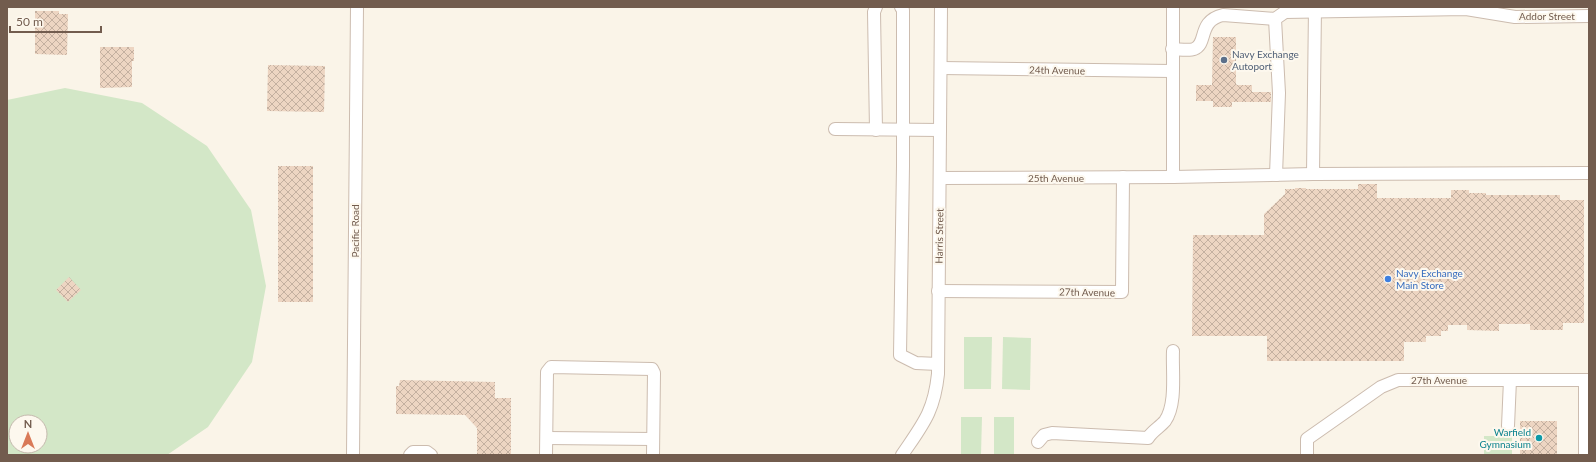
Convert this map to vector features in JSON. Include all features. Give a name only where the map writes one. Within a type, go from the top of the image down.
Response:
[{"type":"street","name":"Pacific Road","points":[[354,455],[357,7]]},
{"type":"street","points":[[876,7],[874,12],[876,130]]},
{"type":"street","points":[[901,7],[903,10],[903,130],[900,355],[916,363],[938,364]]},
{"type":"street","name":"Harris Street","points":[[902,455],[929,413],[936,392],[938,364],[941,7]]},
{"type":"street","points":[[1173,7],[1173,177]]},
{"type":"street","points":[[1312,174],[1315,9]]},
{"type":"street","name":"Addor Street","points":[[1275,19],[1285,12],[1315,9],[1466,9],[1515,17],[1589,16]]},
{"type":"street","points":[[1172,50],[1194,50],[1199,45],[1205,28],[1210,21],[1217,16],[1223,15],[1275,19],[1279,93],[1276,175]]},
{"type":"street","name":"24th Avenue","points":[[941,68],[1172,72]]},
{"type":"street","points":[[835,129],[940,130]]},
{"type":"street","name":"25th Avenue","points":[[940,178],[1123,178],[1312,174],[1589,173]]},
{"type":"street","name":"27th Avenue","points":[[938,291],[1122,292],[1123,178]]},
{"type":"street","points":[[1038,442],[1044,435],[1052,433],[1148,438],[1164,422],[1170,413],[1172,403],[1173,350]]},
{"type":"street","points":[[546,455],[547,372],[551,367],[652,369],[654,373],[653,455]]},
{"type":"street","name":"27th Avenue","points":[[1307,455],[1307,439],[1381,387],[1398,380],[1587,380]]},
{"type":"street","points":[[1508,426],[1510,380]]},
{"type":"street","points":[[1584,455],[1587,380]]},
{"type":"street","points":[[547,438],[653,439]]},
{"type":"street","points":[[410,455],[413,452],[427,452],[431,455]]},
{"type":"green space","points":[[65,88],[142,103],[207,146],[251,210],[266,286],[252,362],[208,427],[167,455],[7,455],[7,100]]},
{"type":"green space","points":[[964,337],[992,337],[991,389],[964,389]]},
{"type":"green space","points":[[1003,337],[1031,338],[1030,390],[1002,389]]},
{"type":"green space","points":[[961,417],[982,417],[981,455],[961,455]]},
{"type":"green space","points":[[994,417],[1014,417],[1014,455],[994,455]]},
{"type":"green space","points":[[1484,436],[1512,436],[1512,455],[1484,455]]},
{"type":"building","points":[[35,11],[59,11],[59,14],[68,14],[67,55],[35,54]]},
{"type":"building","name":"Navy Exchange Autoport","points":[[1213,37],[1236,37],[1236,84],[1252,85],[1252,92],[1271,92],[1271,102],[1232,102],[1232,107],[1213,107],[1213,101],[1196,101],[1196,85],[1212,85]]},
{"type":"building","points":[[100,47],[134,47],[134,61],[132,61],[132,87],[100,88]]},
{"type":"building","points":[[268,65],[325,66],[324,112],[267,111]]},
{"type":"building","points":[[278,166],[313,166],[313,302],[278,302]]},
{"type":"building","name":"Navy Exchange Main Store","points":[[1358,184],[1377,184],[1377,198],[1451,198],[1451,190],[1469,190],[1469,193],[1486,193],[1486,195],[1560,195],[1560,200],[1584,200],[1584,323],[1563,323],[1563,330],[1530,330],[1530,324],[1499,324],[1499,331],[1467,330],[1467,325],[1448,325],[1448,331],[1441,331],[1441,336],[1426,336],[1426,342],[1404,342],[1404,361],[1267,361],[1267,336],[1192,336],[1193,235],[1264,235],[1264,214],[1285,194],[1285,189],[1358,189]]},
{"type":"building","points":[[69,277],[81,290],[68,302],[56,290]]},
{"type":"building","points":[[400,380],[495,382],[495,398],[511,398],[511,455],[477,455],[477,428],[465,415],[396,414],[396,386],[399,386]]},
{"type":"building","name":"Warfield Gymnasium","points":[[1520,421],[1557,421],[1557,455],[1520,455]]},
{"type":"place","name":"Navy Exchange Autoport","points":[[1224,60]]},
{"type":"place","name":"Navy Exchange Main Store","points":[[1388,279]]},
{"type":"place","name":"Warfield Gymnasium","points":[[1539,438]]}]
